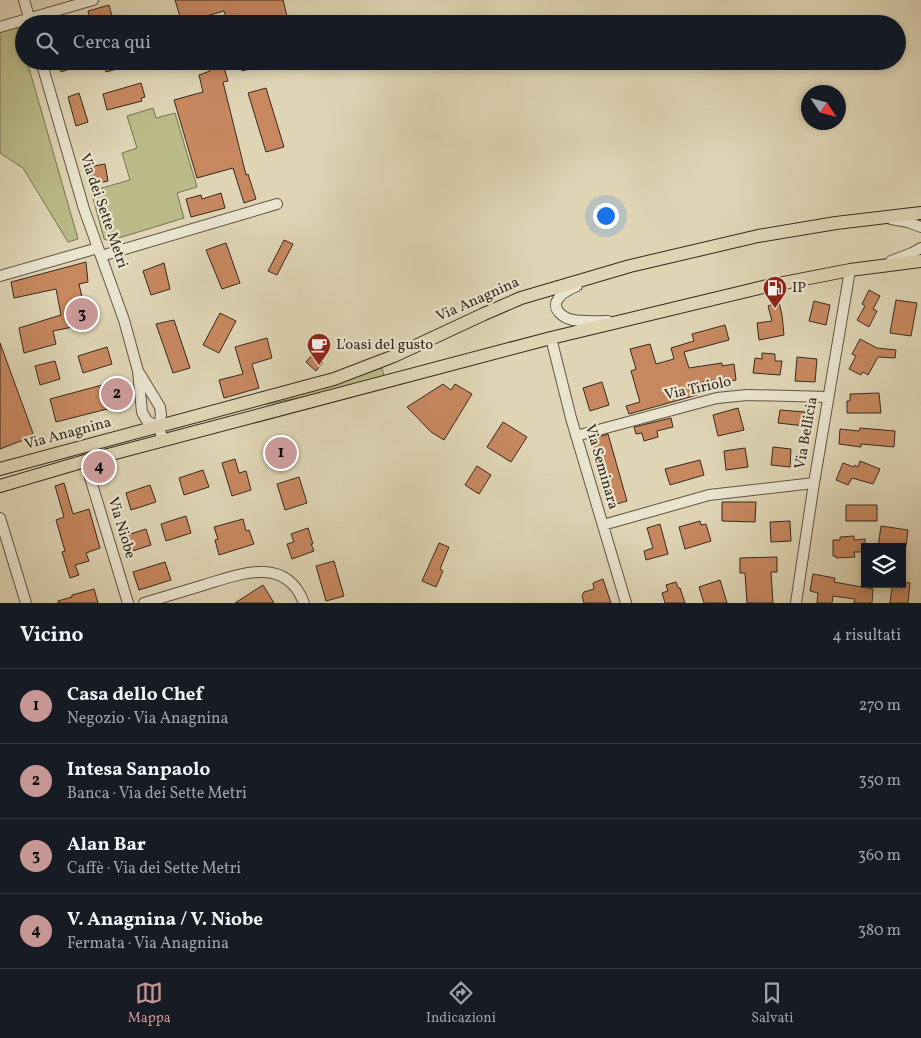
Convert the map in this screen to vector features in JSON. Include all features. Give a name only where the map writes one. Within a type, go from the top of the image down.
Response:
[{"type":"main road","name":"Via Anagnina","points":[[0,469],[334,379],[373,365],[521,298],[630,266],[758,236],[921,213]]},
{"type":"main road","name":"Via Anagnina","points":[[0,486],[85,461],[551,338],[744,291],[850,270],[921,261]]},
{"type":"street","points":[[24,0],[28,15]]},
{"type":"street","points":[[48,15],[93,0]]},
{"type":"street","points":[[0,27],[15,24]]},
{"type":"street","name":"Via dei Sette Metri","points":[[44,70],[84,208],[120,306],[138,371],[142,412],[147,421],[159,427],[160,408],[138,371]]},
{"type":"street","points":[[0,276],[99,252],[277,204]]},
{"type":"street","points":[[882,217],[908,222],[921,227]]},
{"type":"street","points":[[878,266],[912,254],[921,248]]},
{"type":"street","points":[[623,322],[570,320],[560,314],[556,303],[559,297],[571,288],[630,266]]},
{"type":"street","name":"Via Bellicia","points":[[796,603],[850,270]]},
{"type":"street","name":"Via Seminara","points":[[551,338],[576,436],[626,603]]},
{"type":"street","name":"Via Tiriolo","points":[[576,436],[717,398],[747,395],[828,397]]},
{"type":"street","points":[[159,427],[163,441]]},
{"type":"street","name":"Via Niobe","points":[[85,461],[128,603]]},
{"type":"street","points":[[603,525],[709,495],[814,483]]},
{"type":"street","points":[[0,518],[26,603]]},
{"type":"street","points":[[144,603],[236,575],[260,571],[275,573],[286,578],[296,588],[304,603]]},
{"type":"green space","points":[[15,27],[15,70],[30,70],[78,239],[68,242],[23,168],[0,153],[0,31]]},
{"type":"green space","points":[[153,108],[156,118],[175,113],[197,187],[177,193],[184,218],[109,241],[104,239],[91,191],[130,180],[122,153],[137,148],[127,116]]},
{"type":"green space","points":[[382,368],[384,376],[328,392],[265,404]]},
{"type":"building","points":[[175,0],[283,0],[287,15],[225,15],[224,11],[210,15],[180,15]]},
{"type":"building","points":[[109,5],[112,15],[89,15],[88,11]]},
{"type":"building","points":[[225,70],[228,81],[223,82],[246,175],[248,174],[256,199],[244,203],[233,168],[197,178],[174,100],[203,92],[199,75],[210,71]]},
{"type":"building","points":[[141,83],[145,97],[141,98],[142,101],[107,110],[103,94]]},
{"type":"building","points":[[266,88],[284,147],[266,152],[248,93]]},
{"type":"building","points":[[79,93],[88,122],[76,126],[68,97]]},
{"type":"building","points":[[105,164],[108,181],[91,184],[88,167]]},
{"type":"building","points":[[221,193],[225,208],[191,217],[186,199],[201,195],[202,199]]},
{"type":"building","points":[[284,240],[293,244],[277,275],[268,271]]},
{"type":"building","points":[[226,243],[240,283],[222,289],[206,250]]},
{"type":"building","points":[[86,262],[88,282],[79,284],[88,324],[53,331],[56,344],[24,353],[19,328],[61,315],[56,289],[14,298],[11,282]]},
{"type":"building","points":[[164,263],[170,289],[151,295],[143,271]]},
{"type":"building","points":[[869,290],[880,296],[873,309],[877,311],[869,327],[857,320],[865,306],[862,304]]},
{"type":"building","points":[[896,300],[917,303],[911,336],[890,333]]},
{"type":"building","points":[[814,301],[830,305],[826,325],[809,321]]},
{"type":"building","points":[[779,302],[784,335],[759,340],[757,323],[772,321],[768,306]]},
{"type":"building","points":[[220,313],[236,321],[219,353],[203,345]]},
{"type":"building","points":[[174,320],[190,368],[173,373],[156,324]]},
{"type":"building","points":[[725,325],[729,340],[684,352],[689,368],[722,363],[722,366],[734,364],[736,380],[718,383],[718,379],[693,384],[697,395],[629,414],[626,406],[640,402],[631,371],[636,369],[630,349],[650,344],[656,364],[674,359],[671,348],[694,341],[692,334]]},
{"type":"building","points":[[267,338],[272,358],[252,364],[259,388],[224,398],[219,380],[243,374],[235,347]]},
{"type":"building","points":[[860,339],[877,348],[896,350],[895,358],[878,357],[868,375],[863,372],[861,375],[849,369],[856,356],[852,354]]},
{"type":"building","points":[[0,343],[34,436],[0,449]]},
{"type":"building","points":[[107,347],[112,364],[83,373],[78,356]]},
{"type":"building","points":[[762,353],[775,354],[775,361],[782,361],[780,375],[753,373],[755,358],[762,359]]},
{"type":"building","points":[[313,354],[323,362],[316,371],[306,362]]},
{"type":"building","points":[[797,357],[817,359],[815,382],[795,381]]},
{"type":"building","points":[[55,361],[60,379],[40,385],[35,366]]},
{"type":"building","points":[[117,381],[123,405],[56,422],[50,399]]},
{"type":"building","points":[[602,382],[609,405],[590,411],[583,388]]},
{"type":"building","points":[[443,384],[451,390],[455,384],[472,394],[444,440],[431,432],[407,407]]},
{"type":"building","points":[[879,393],[881,413],[847,413],[847,401],[850,401],[850,394]]},
{"type":"building","points":[[738,408],[744,430],[718,436],[713,415]]},
{"type":"building","points":[[780,410],[805,412],[805,426],[778,423]]},
{"type":"building","points":[[671,418],[673,427],[657,431],[658,437],[644,441],[642,433],[636,434],[634,427]]},
{"type":"building","points":[[503,422],[527,437],[511,462],[487,447]]},
{"type":"building","points":[[860,428],[895,431],[894,447],[861,444],[861,447],[839,444],[840,429],[859,431]]},
{"type":"building","points":[[608,434],[627,501],[610,506],[592,439]]},
{"type":"building","points":[[294,442],[298,457],[268,465],[264,450]]},
{"type":"building","points":[[773,447],[791,449],[790,467],[771,465]]},
{"type":"building","points":[[745,448],[748,467],[726,470],[724,451]]},
{"type":"building","points":[[235,459],[239,473],[246,471],[251,490],[232,496],[222,463]]},
{"type":"building","points":[[700,460],[704,475],[670,485],[665,469]]},
{"type":"building","points":[[860,461],[880,469],[873,484],[852,478],[848,485],[836,480],[843,463],[858,467]]},
{"type":"building","points":[[477,466],[491,475],[479,494],[465,485]]},
{"type":"building","points":[[203,470],[209,487],[184,495],[179,478]]},
{"type":"building","points":[[299,477],[307,503],[285,510],[277,484]]},
{"type":"building","points":[[64,483],[73,514],[89,509],[100,548],[86,553],[89,561],[75,565],[79,575],[70,578],[62,552],[65,551],[56,520],[64,517],[55,486]]},
{"type":"building","points":[[150,485],[156,502],[131,510],[126,493]]},
{"type":"building","points":[[722,502],[756,502],[755,522],[722,521]]},
{"type":"building","points":[[846,505],[877,505],[877,521],[846,521]]},
{"type":"building","points":[[186,516],[191,533],[166,541],[161,524]]},
{"type":"building","points":[[243,519],[246,531],[249,530],[254,544],[219,555],[215,540],[218,539],[214,527]]},
{"type":"building","points":[[700,521],[701,525],[706,524],[711,541],[685,549],[679,527]]},
{"type":"building","points":[[790,521],[791,541],[771,542],[770,522]]},
{"type":"building","points":[[660,524],[668,554],[646,560],[644,551],[653,548],[647,528]]},
{"type":"building","points":[[881,526],[908,530],[906,547],[906,543],[879,543]]},
{"type":"building","points":[[308,528],[314,551],[292,559],[287,544],[294,542],[291,534]]},
{"type":"building","points":[[146,529],[151,545],[126,553],[121,537]]},
{"type":"building","points":[[854,536],[854,540],[865,539],[865,543],[861,543],[861,552],[854,552],[855,557],[836,558],[836,556],[833,556],[833,540],[840,540],[840,537]]},
{"type":"building","points":[[439,543],[449,547],[440,569],[443,571],[436,587],[422,581]]},
{"type":"building","points":[[777,557],[777,572],[771,572],[773,603],[747,603],[745,573],[740,573],[740,558]]},
{"type":"building","points":[[334,561],[344,596],[326,601],[316,566]]},
{"type":"building","points":[[165,562],[171,580],[139,590],[133,572]]},
{"type":"building","points":[[813,574],[835,578],[834,582],[873,589],[872,603],[854,603],[855,599],[833,596],[832,603],[817,603],[818,593],[810,591]]},
{"type":"building","points":[[603,579],[611,603],[584,603],[582,596],[584,592],[594,589],[593,583]]},
{"type":"building","points":[[720,580],[727,603],[704,603],[699,587]]},
{"type":"building","points":[[676,582],[685,603],[665,603],[662,593],[668,591],[666,585]]},
{"type":"building","points":[[906,582],[910,583],[908,603],[890,603],[892,588],[906,588]]},
{"type":"building","points":[[263,585],[274,603],[235,603]]},
{"type":"building","points":[[94,589],[98,603],[58,603],[58,601],[72,597],[72,595]]},
{"type":"place","name":"IP","points":[[775,309]]},
{"type":"place","name":"Alan Bar","points":[[82,314]]},
{"type":"place","name":"L'oasi del gusto","points":[[319,366]]},
{"type":"place","name":"Intesa Sanpaolo","points":[[117,394]]},
{"type":"place","name":"Casa dello Chef","points":[[281,453]]},
{"type":"place","name":"V. Anagnina / V. Niobe","points":[[99,467]]}]
